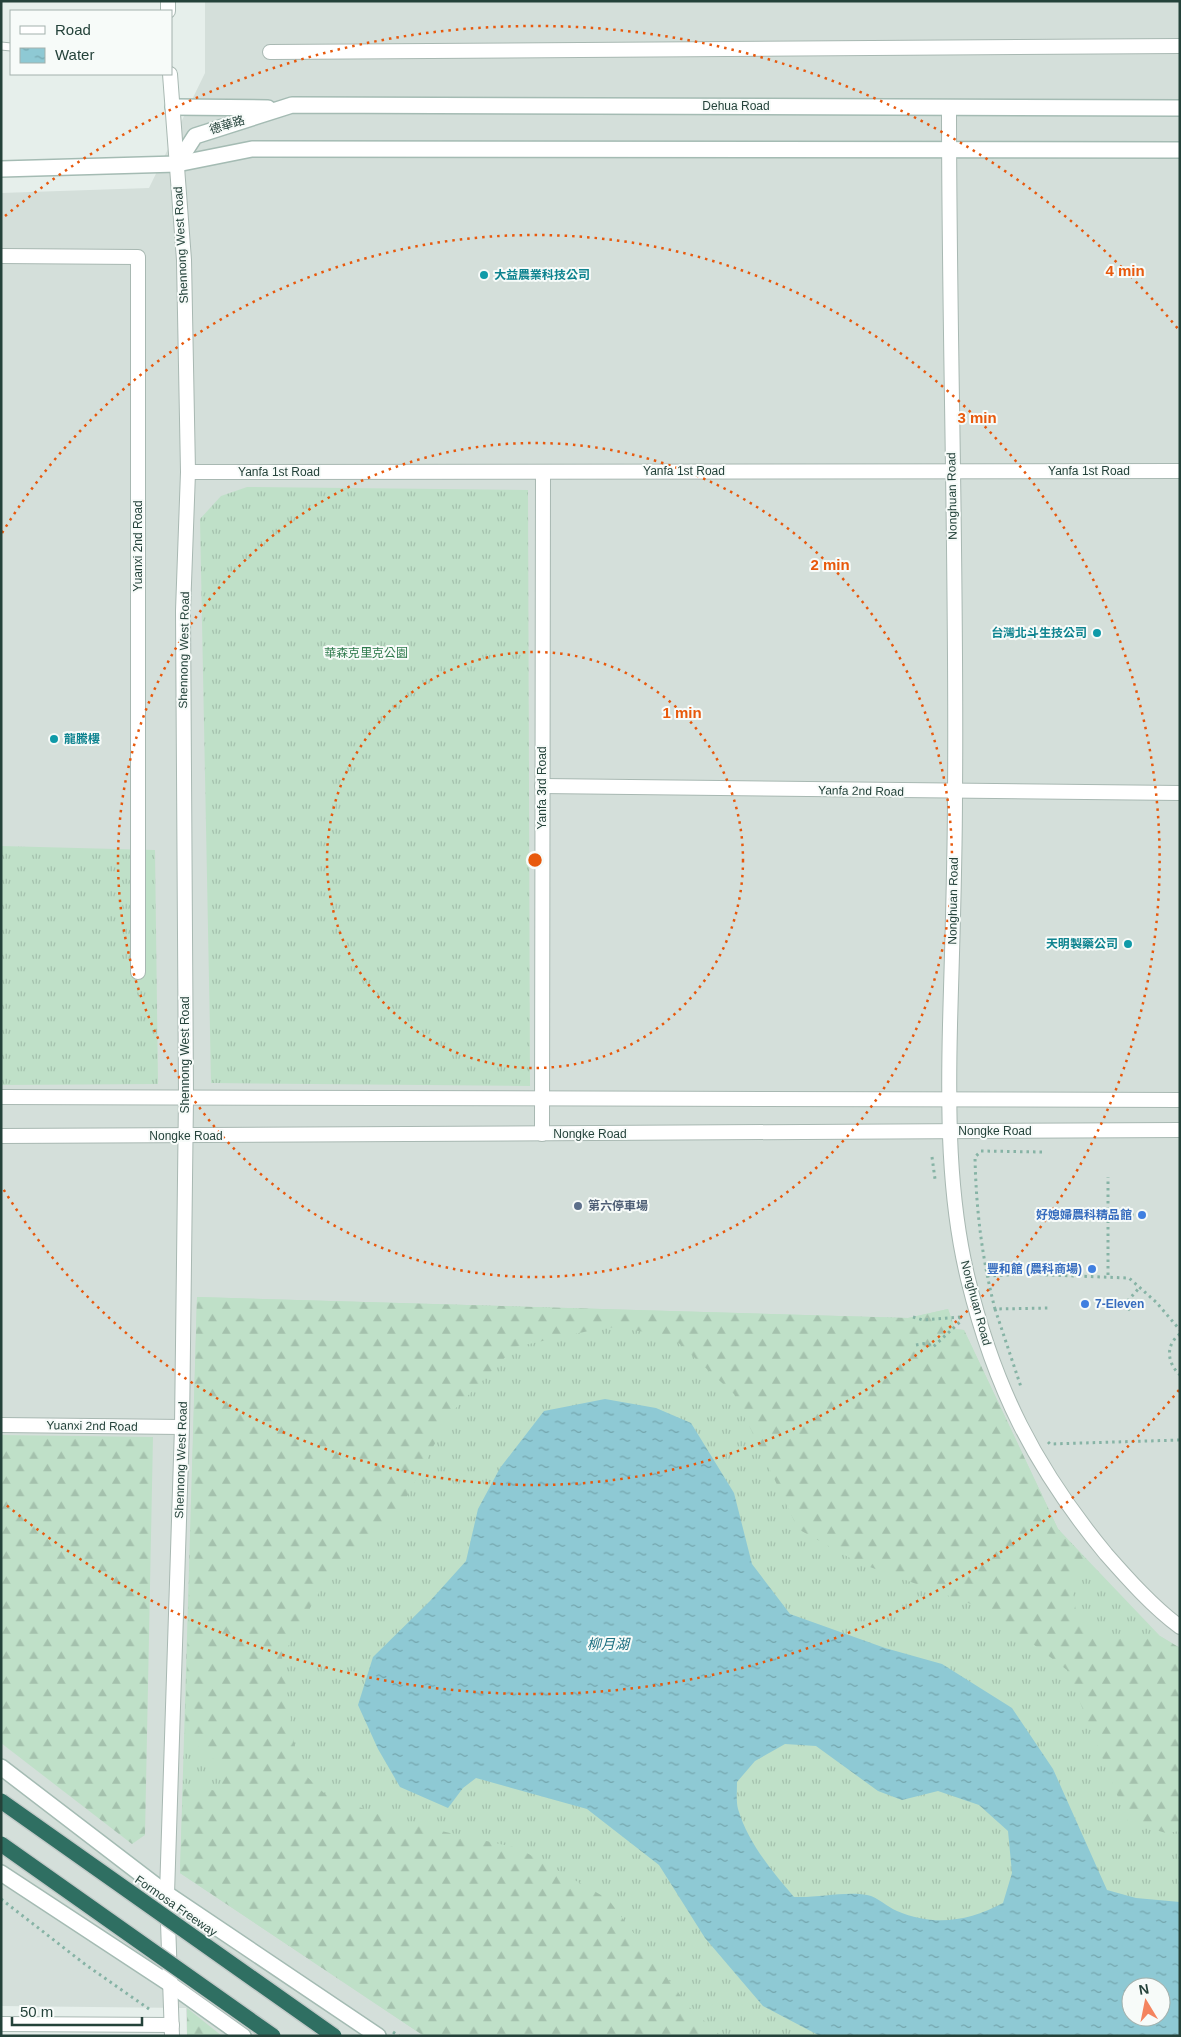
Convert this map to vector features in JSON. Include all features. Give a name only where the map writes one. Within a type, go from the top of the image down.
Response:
[{"type":"highway","name":"Formosa Freeway","points":[[1,1801],[334,2036]]},
{"type":"highway","points":[[1,1844],[273,2036]]},
{"type":"street","points":[[270,52],[1180,46]]},
{"type":"street","name":"Shennong West Road","points":[[170,75],[184,260],[188,472],[183,737],[186,1098],[184,1136],[182,1427],[167,1894],[172,2030]]},
{"type":"street","name":"德華路","points":[[177,164],[196,136],[292,105],[949,107]]},
{"type":"street","points":[[173,107],[282,108]]},
{"type":"street","points":[[949,107],[1180,108]]},
{"type":"street","name":"Nonghuan Road","points":[[949,107],[955,792],[949,1100],[957,1213],[966,1275],[996,1372],[1017,1421],[1042,1468],[1072,1513],[1122,1572],[1180,1627]]},
{"type":"street","points":[[1,169],[177,164],[252,149],[1180,150]]},
{"type":"street","name":"Yuanxi 2nd Road","points":[[1,256],[138,257],[138,972]]},
{"type":"street","name":"Yanfa 1st Road","points":[[188,472],[1180,471]]},
{"type":"street","name":"Yanfa 3rd Road","points":[[542,1134],[543,472]]},
{"type":"street","name":"Yanfa 2nd Road","points":[[542,786],[1180,793]]},
{"type":"street","points":[[1,1097],[1180,1100]]},
{"type":"street","name":"Nongke Road","points":[[1,1136],[1180,1130]]},
{"type":"street","name":"Yuanxi 2nd Road","points":[[1,1425],[182,1427]]},
{"type":"street","points":[[1,1767],[167,1894],[378,2036]]},
{"type":"street","points":[[1,1873],[170,1984],[243,2036]]},
{"type":"street","points":[[1,2024],[172,2030]]},
{"type":"path","points":[[1022,1389],[986,1276],[979,1229],[975,1157],[981,1151],[1042,1152]]},
{"type":"path","points":[[932,1158],[936,1184]]},
{"type":"path","points":[[1108,1177],[1108,1275]]},
{"type":"path","points":[[1079,1214],[1138,1216]]},
{"type":"path","points":[[986,1276],[1024,1274],[1108,1275],[1129,1278],[1140,1287],[1180,1330]]},
{"type":"path","points":[[1130,1310],[1124,1305],[1140,1287]]},
{"type":"path","points":[[995,1309],[1048,1308]]},
{"type":"path","points":[[916,1345],[926,1343],[934,1347],[961,1321],[959,1311]]},
{"type":"path","points":[[913,1317],[923,1320],[960,1317]]},
{"type":"path","points":[[1180,1334],[1172,1343],[1169,1351],[1172,1367],[1180,1375]]},
{"type":"path","points":[[1046,1436],[1050,1444],[1180,1440]]},
{"type":"path","points":[[1,1899],[172,2030]]},
{"type":"shaded area","points":[[205,1],[1180,1],[1180,2036],[187,2036],[186,2008],[1,2006],[1,193],[149,188],[205,73]]},
{"type":"green space","name":"華森克里克公園","points":[[247,487],[528,490],[530,1086],[211,1083],[200,519],[221,496]]},
{"type":"green space","points":[[1,846],[155,850],[158,1084],[1,1085]]},
{"type":"green space","points":[[197,1297],[908,1318],[948,1309],[955,1329],[964,1330],[1058,1529],[1160,1636],[1180,1648],[1180,2036],[424,2036],[180,1873]]},
{"type":"green space","points":[[197,1297],[908,1318],[948,1309],[955,1329],[964,1330],[1058,1529],[1085,1558],[1071,1582],[1076,1611],[1101,1635],[1160,1636],[1180,1648],[1180,1831],[1166,1833],[1128,1822],[1067,1670],[990,1611],[859,1563],[798,1529],[734,1394],[670,1335],[607,1327],[515,1347],[451,1413],[394,1521],[325,1582],[282,1657],[295,1748],[304,1774],[325,1794],[396,1821],[518,1848],[608,1899],[689,2007],[721,2036],[424,2036],[180,1873],[183,1787],[220,1791],[222,1766],[185,1736]]},
{"type":"green space","points":[[1,1435],[153,1437],[145,1835],[132,1844],[1,1743]]},
{"type":"green space","points":[[187,2008],[222,2036],[187,2036]]},
{"type":"water","name":"柳月湖","points":[[605,1399],[656,1408],[691,1423],[734,1493],[752,1564],[790,1614],[885,1648],[942,1664],[1012,1708],[1053,1769],[1107,1890],[1136,1898],[1180,1902],[1180,2036],[820,2036],[763,2006],[705,1938],[659,1865],[587,1809],[476,1778],[463,1788],[448,1808],[400,1787],[378,1749],[358,1705],[373,1657],[430,1601],[466,1561],[478,1509],[500,1468],[544,1411]],"holes":[[[785,1744],[816,1746],[878,1791],[902,1800],[938,1791],[979,1805],[1008,1831],[1012,1873],[1003,1903],[965,1918],[938,1920],[911,1916],[867,1895],[794,1897],[769,1867],[754,1845],[742,1821],[737,1803],[737,1782],[755,1761]]]},
{"type":"place","name":"大益農業科技公司","points":[[484,275]]},
{"type":"place","name":"台灣北斗生技公司","points":[[1097,633]]},
{"type":"place","name":"龍騰樓","points":[[54,739]]},
{"type":"place","name":"天明製藥公司","points":[[1128,944]]},
{"type":"place","name":"第六停車場","points":[[578,1206]]},
{"type":"place","name":"好媳婦農科精品館","points":[[1142,1215]]},
{"type":"place","name":"豐和館 (農科商場)","points":[[1092,1269]]},
{"type":"place","name":"7-Eleven","points":[[1085,1304]]}]
